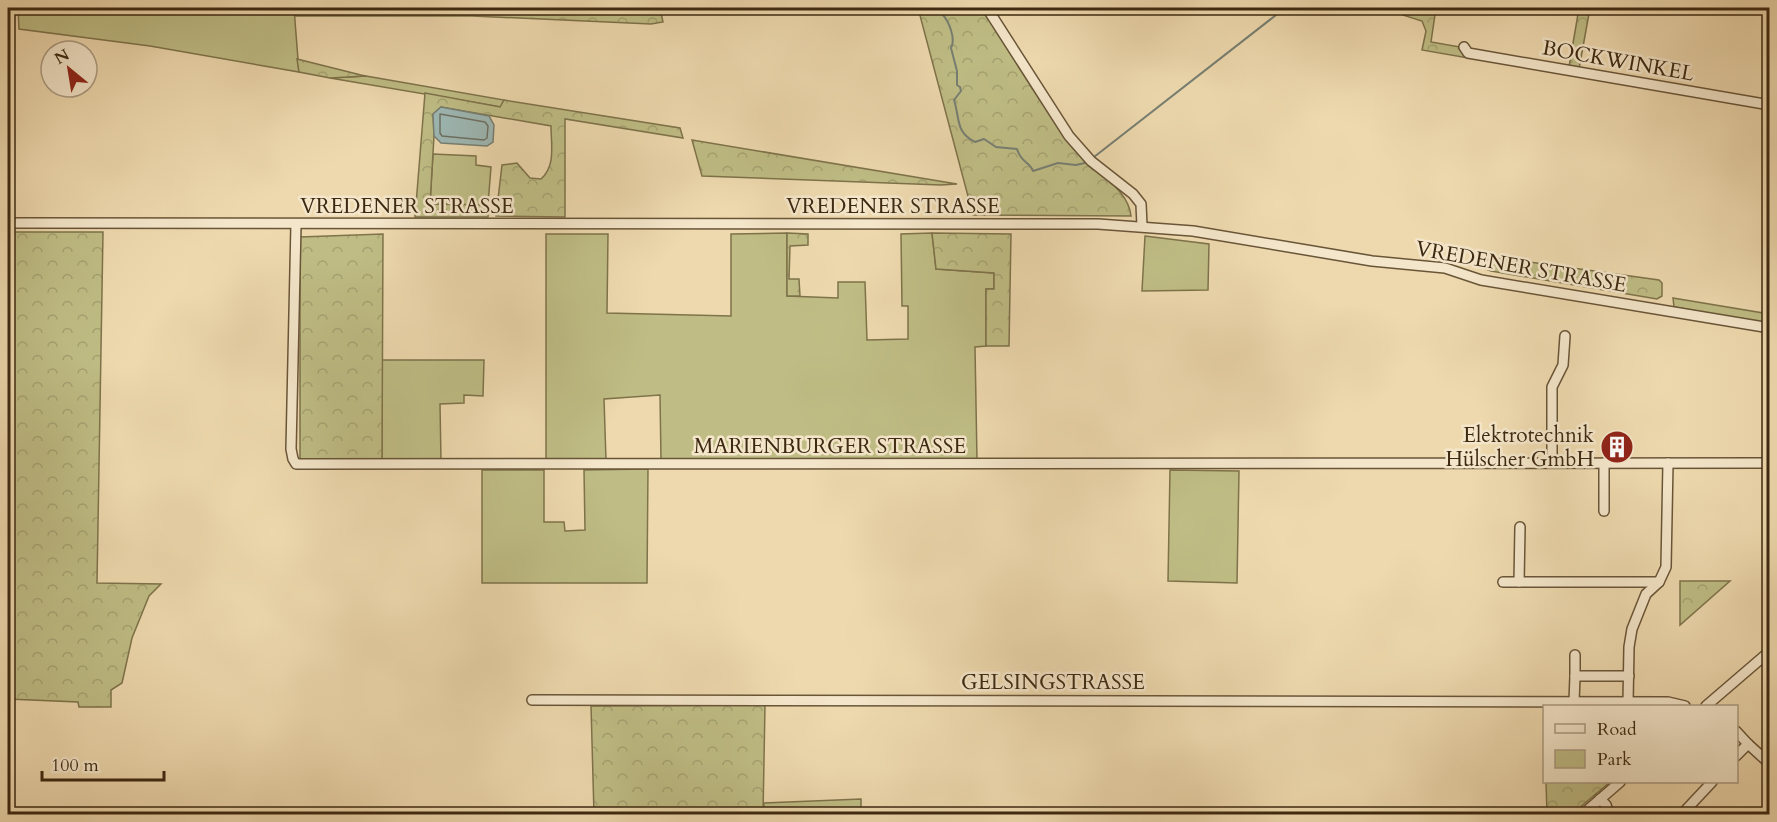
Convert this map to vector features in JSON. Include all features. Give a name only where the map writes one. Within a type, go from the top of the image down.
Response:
[{"type":"street","points":[[987,8],[1069,136],[1091,160],[1142,204],[1142,226]]},
{"type":"street","name":"BOCKWINKEL","points":[[1464,47],[1468,53],[1770,105]]},
{"type":"street","name":"VREDENER STRASSE","points":[[8,224],[1098,224],[1142,226],[1193,231],[1372,261],[1445,268],[1481,280],[1770,328]]},
{"type":"street","name":"MARIENBURGER STRASSE","points":[[296,224],[291,449],[296,464],[1770,463]]},
{"type":"street","points":[[1552,463],[1552,387],[1563,365],[1565,336]]},
{"type":"street","points":[[1604,463],[1604,511]]},
{"type":"street","points":[[1629,702],[1629,647],[1632,629],[1646,594],[1659,582],[1666,567],[1668,463]]},
{"type":"street","points":[[1519,582],[1520,527]]},
{"type":"street","points":[[1503,582],[1659,582]]},
{"type":"street","points":[[1710,705],[1770,651]]},
{"type":"street","points":[[1574,702],[1575,656]]},
{"type":"street","points":[[1575,676],[1629,676]]},
{"type":"street","name":"GELSINGSTRASSE","points":[[532,700],[1668,702],[1681,705]]},
{"type":"street","points":[[1738,732],[1770,764]]},
{"type":"street","points":[[1738,755],[1748,744]]},
{"type":"street","points":[[1583,814],[1619,783]]},
{"type":"street","points":[[1682,814],[1711,783]]},
{"type":"street","points":[[1600,799],[1609,814]]},
{"type":"green space","points":[[18,8],[294,8],[299,72],[150,46],[19,29]]},
{"type":"green space","points":[[294,8],[660,8],[663,22],[651,24],[472,16],[295,16]]},
{"type":"green space","points":[[918,8],[985,8],[1094,167],[1122,195],[1131,216],[973,215]]},
{"type":"green space","points":[[1381,8],[1436,8],[1431,42],[1477,50],[1468,58],[1422,50],[1426,31],[1422,21]]},
{"type":"green space","points":[[1579,8],[1590,8],[1579,69],[1569,67]]},
{"type":"green space","points":[[297,59],[366,76],[330,78],[299,72]]},
{"type":"green space","points":[[366,76],[504,100],[501,107],[330,78]]},
{"type":"green space","points":[[425,93],[500,107],[504,100],[680,128],[683,138],[565,119],[565,217],[496,216],[502,165],[517,163],[530,178],[541,179],[551,162],[551,126],[441,107],[433,114],[430,204],[488,205],[488,217],[415,217]]},
{"type":"green space","points":[[692,140],[957,184],[702,176]]},
{"type":"green space","points":[[433,154],[476,156],[476,165],[491,167],[488,205],[430,204]]},
{"type":"green space","points":[[8,232],[103,232],[97,583],[161,584],[149,596],[132,638],[122,683],[111,690],[111,707],[79,707],[78,702],[8,699]]},
{"type":"green space","points":[[787,233],[787,296],[838,298],[838,282],[865,282],[867,340],[908,339],[908,306],[902,306],[901,234],[932,233],[936,269],[994,273],[994,289],[986,289],[986,346],[975,347],[977,460],[661,459],[660,395],[604,399],[606,460],[546,461],[546,234],[608,234],[607,313],[731,316],[731,234]]},
{"type":"green space","points":[[787,233],[808,234],[808,245],[790,246],[789,279],[799,279],[800,296],[787,296]]},
{"type":"green space","points":[[932,233],[1011,234],[1009,346],[986,346],[986,289],[994,289],[994,273],[936,269]]},
{"type":"green space","points":[[383,234],[382,461],[300,460],[300,237]]},
{"type":"green space","points":[[1145,236],[1209,244],[1208,290],[1142,291]]},
{"type":"green space","points":[[1500,258],[1659,280],[1662,283],[1662,296],[1657,299],[1491,271],[1483,268],[1478,261]]},
{"type":"green space","points":[[1673,298],[1769,314],[1769,324],[1674,307]]},
{"type":"green space","points":[[382,360],[484,360],[483,396],[464,395],[464,403],[440,404],[441,461],[382,461]]},
{"type":"green space","points":[[648,469],[647,583],[482,583],[482,470],[544,470],[544,522],[564,522],[565,531],[585,530],[584,470]]},
{"type":"green space","points":[[1170,470],[1239,471],[1237,583],[1168,581]]},
{"type":"green space","points":[[1680,581],[1730,581],[1680,625]]},
{"type":"green space","points":[[765,705],[763,814],[594,814],[591,706]]},
{"type":"green space","points":[[1546,783],[1609,783],[1572,814],[1547,814]]},
{"type":"green space","points":[[861,799],[861,814],[763,814],[764,803]]},
{"type":"water","points":[[441,107],[489,116],[494,125],[493,142],[487,146],[441,143],[434,136],[433,114]]},
{"type":"waterway","points":[[934,8],[945,17],[952,35],[951,48],[957,71],[957,85],[961,91],[954,100],[959,124],[964,134],[975,142],[984,139],[996,147],[1017,149],[1033,171],[1058,163],[1076,165],[1089,162]]},
{"type":"waterway","points":[[1094,157],[1285,8]]},
{"type":"place","name":"Elektrotechnik Hülscher GmbH","points":[[1617,447]]}]
